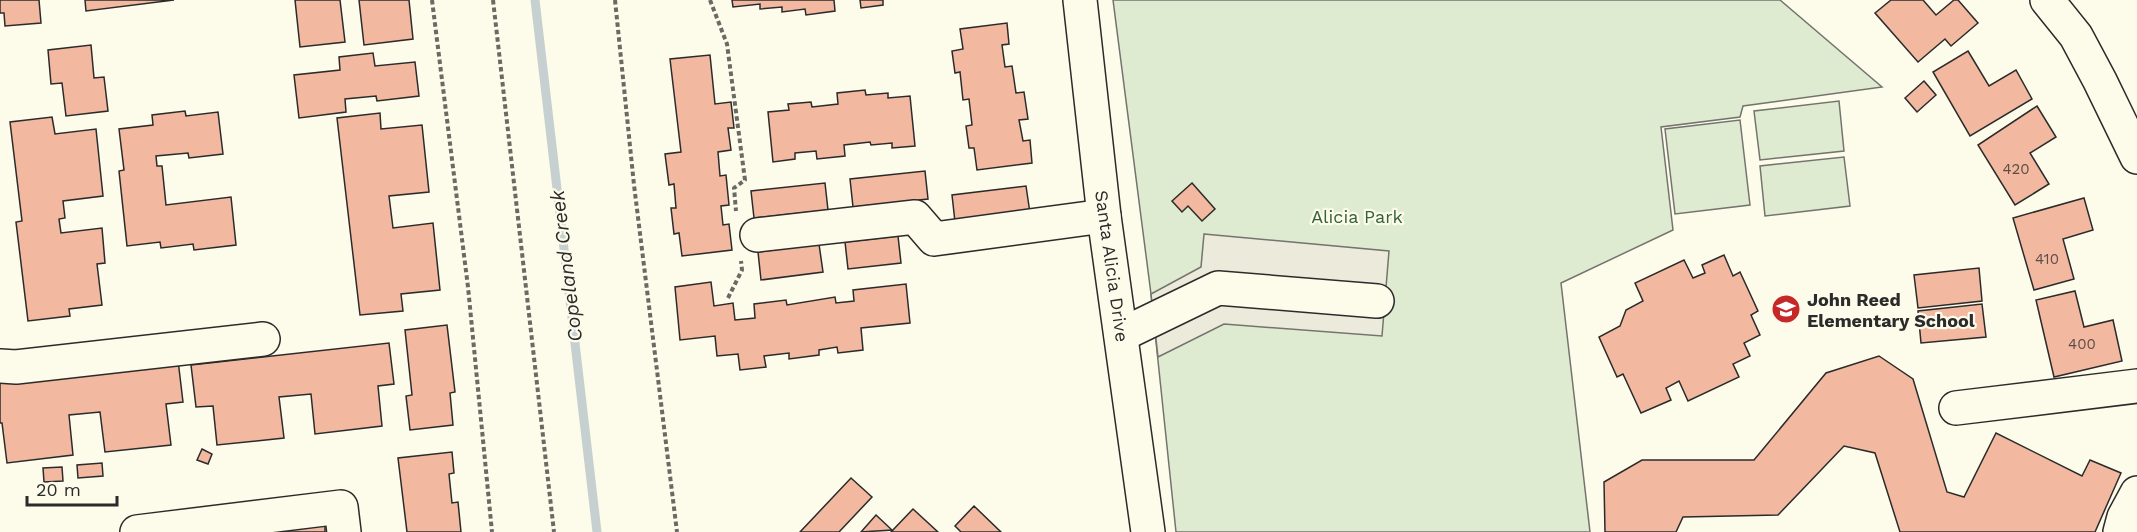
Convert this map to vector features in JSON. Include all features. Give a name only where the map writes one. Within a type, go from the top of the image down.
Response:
[{"type":"street","name":"Santa Alicia Drive","points":[[1080,0],[1104,216],[1149,532]]},
{"type":"street","points":[[2047,0],[2076,36],[2137,157]]},
{"type":"street","points":[[745,235],[915,217],[934,238],[1104,216]]},
{"type":"street","points":[[1121,335],[1218,288],[1377,301]]},
{"type":"street","points":[[0,366],[16,367],[263,339]]},
{"type":"street","points":[[1956,408],[2137,386]]},
{"type":"street","points":[[2120,532],[2124,517],[2137,493]]},
{"type":"street","points":[[137,532],[341,507],[344,532]]},
{"type":"path","points":[[432,0],[468,287],[492,532]]},
{"type":"path","points":[[493,0],[554,532]]},
{"type":"path","points":[[615,0],[634,185],[677,532]]},
{"type":"path","points":[[710,0],[727,44],[745,180],[734,188],[745,235],[742,270],[728,298]]},
{"type":"green space","name":"Alicia Park","points":[[1113,0],[1780,0],[1882,87],[1743,106],[1740,117],[1661,127],[1673,230],[1561,283],[1590,532],[1176,532],[1151,294]]},
{"type":"green space","points":[[1839,101],[1844,151],[1760,160],[1754,111]]},
{"type":"green space","points":[[1740,120],[1750,205],[1675,214],[1665,129]]},
{"type":"green space","points":[[1844,157],[1850,206],[1765,216],[1760,166]]},
{"type":"shaded area","points":[[1204,234],[1389,251],[1382,336],[1224,324],[1158,357],[1151,294],[1201,267]]},
{"type":"building","points":[[0,0],[39,0],[41,23],[5,26],[4,13],[0,13]]},
{"type":"building","points":[[85,0],[174,0],[86,11]]},
{"type":"building","points":[[295,0],[340,0],[345,42],[300,47]]},
{"type":"building","points":[[359,0],[409,0],[413,39],[364,45]]},
{"type":"building","points":[[732,0],[834,0],[835,11],[806,15],[805,9],[782,12],[782,7],[760,9],[760,4],[733,7]]},
{"type":"building","points":[[860,0],[883,0],[883,5],[861,8]]},
{"type":"building","points":[[1891,0],[1923,0],[1936,15],[1954,0],[1958,0],[1978,23],[1951,46],[1945,39],[1918,62],[1875,13]]},
{"type":"building","points":[[1007,23],[1009,44],[1002,45],[1005,67],[1012,66],[1016,93],[1024,92],[1028,119],[1019,120],[1023,141],[1030,140],[1032,163],[977,170],[974,148],[969,148],[966,126],[972,125],[969,99],[963,100],[960,72],[955,73],[952,51],[963,49],[960,29]]},
{"type":"building","points":[[91,45],[94,78],[104,77],[108,111],[66,116],[62,83],[51,84],[48,50]]},
{"type":"building","points":[[1968,51],[1989,86],[2016,70],[2032,99],[1970,136],[1933,72]]},
{"type":"building","points":[[373,53],[375,66],[415,62],[419,96],[377,101],[376,96],[345,99],[346,112],[299,118],[294,75],[340,70],[339,57]]},
{"type":"building","points":[[710,55],[715,104],[731,102],[734,128],[728,128],[731,150],[718,152],[720,176],[726,175],[729,205],[721,206],[723,225],[729,224],[732,250],[682,256],[679,233],[674,234],[671,208],[676,208],[674,184],[669,185],[665,154],[681,152],[670,59]]},
{"type":"building","points":[[1924,81],[1936,95],[1917,112],[1905,98]]},
{"type":"building","points":[[865,90],[866,95],[888,93],[888,98],[910,96],[915,146],[892,148],[892,143],[871,145],[870,142],[844,145],[845,156],[817,159],[816,151],[795,153],[795,159],[773,162],[768,112],[789,110],[788,104],[811,102],[812,107],[838,104],[837,93]]},
{"type":"building","points":[[2037,106],[2056,137],[2030,153],[2049,184],[2015,205],[1978,145]]},
{"type":"building","points":[[185,111],[186,116],[218,112],[223,154],[189,158],[188,153],[156,156],[157,166],[162,166],[166,205],[231,197],[236,245],[194,250],[193,244],[161,248],[160,242],[127,246],[119,171],[124,170],[119,129],[153,125],[152,115]]},
{"type":"building","points":[[380,113],[381,129],[422,125],[429,192],[389,196],[393,228],[433,223],[440,290],[401,294],[403,311],[360,315],[337,118]]},
{"type":"building","points":[[52,117],[55,134],[96,129],[103,196],[63,201],[65,218],[59,219],[61,233],[102,228],[105,263],[97,264],[102,305],[69,309],[70,316],[28,321],[16,222],[22,221],[10,122]]},
{"type":"building","points":[[925,171],[928,199],[853,207],[850,179]]},
{"type":"building","points":[[825,183],[828,210],[754,218],[751,191]]},
{"type":"building","points":[[1192,183],[1215,209],[1202,221],[1188,206],[1182,212],[1172,201]]},
{"type":"building","points":[[1026,186],[1030,213],[955,222],[952,195]]},
{"type":"building","points":[[2084,198],[2093,230],[2063,239],[2074,279],[2034,290],[2013,218]]},
{"type":"building","points":[[898,236],[901,263],[848,269],[845,242]]},
{"type":"building","points":[[819,244],[823,272],[761,280],[758,252]]},
{"type":"building","points":[[1724,255],[1733,276],[1740,272],[1758,311],[1751,315],[1760,335],[1744,343],[1750,356],[1733,364],[1739,377],[1688,401],[1679,381],[1666,388],[1671,400],[1641,413],[1623,374],[1617,377],[1599,337],[1620,326],[1626,310],[1643,301],[1635,283],[1684,260],[1693,278],[1705,273],[1702,265]]},
{"type":"building","points":[[1979,268],[1982,301],[1918,308],[1914,275]]},
{"type":"building","points":[[711,282],[714,306],[733,303],[735,320],[755,318],[754,304],[786,300],[787,305],[835,297],[836,303],[854,301],[853,290],[906,284],[910,323],[861,328],[863,350],[838,353],[837,347],[819,350],[819,355],[789,359],[789,353],[764,356],[766,367],[740,370],[738,354],[717,356],[715,336],[680,340],[675,287]]},
{"type":"building","points":[[2075,291],[2084,327],[2113,320],[2122,361],[2054,377],[2036,300]]},
{"type":"building","points":[[1982,304],[1986,337],[1921,343],[1918,311]]},
{"type":"building","points":[[447,325],[455,392],[450,393],[453,425],[410,430],[406,396],[412,395],[405,330]]},
{"type":"building","points":[[389,343],[394,384],[378,386],[382,426],[315,434],[311,394],[279,397],[284,438],[217,445],[213,406],[196,407],[191,365]]},
{"type":"building","points":[[1879,356],[1913,379],[1947,492],[1964,497],[1996,433],[2082,476],[2090,460],[2121,473],[2095,532],[1900,532],[1875,453],[1844,446],[1778,515],[1683,517],[1676,532],[1605,532],[1604,482],[1642,460],[1754,460],[1826,373]]},
{"type":"building","points":[[178,360],[183,402],[166,404],[171,445],[105,452],[100,412],[69,415],[73,455],[7,463],[2,423],[0,423],[0,380]]},
{"type":"building","points":[[202,449],[212,454],[208,464],[197,460]]},
{"type":"building","points":[[452,452],[454,473],[449,474],[452,503],[458,502],[461,532],[407,532],[398,458]]},
{"type":"building","points":[[102,463],[103,476],[78,478],[77,465]]},
{"type":"building","points":[[62,467],[63,481],[44,482],[43,468]]},
{"type":"building","points":[[851,478],[872,497],[839,532],[800,532]]},
{"type":"building","points":[[974,506],[1001,532],[961,532],[955,526]]},
{"type":"building","points":[[913,509],[938,532],[891,532]]},
{"type":"building","points":[[876,515],[892,530],[861,532]]},
{"type":"building","points":[[325,525],[325,532],[263,532]]},
{"type":"waterway","name":"Copeland Creek","points":[[535,0],[597,532]]},
{"type":"place","name":"John Reed Elementary School","points":[[1786,309]]}]
